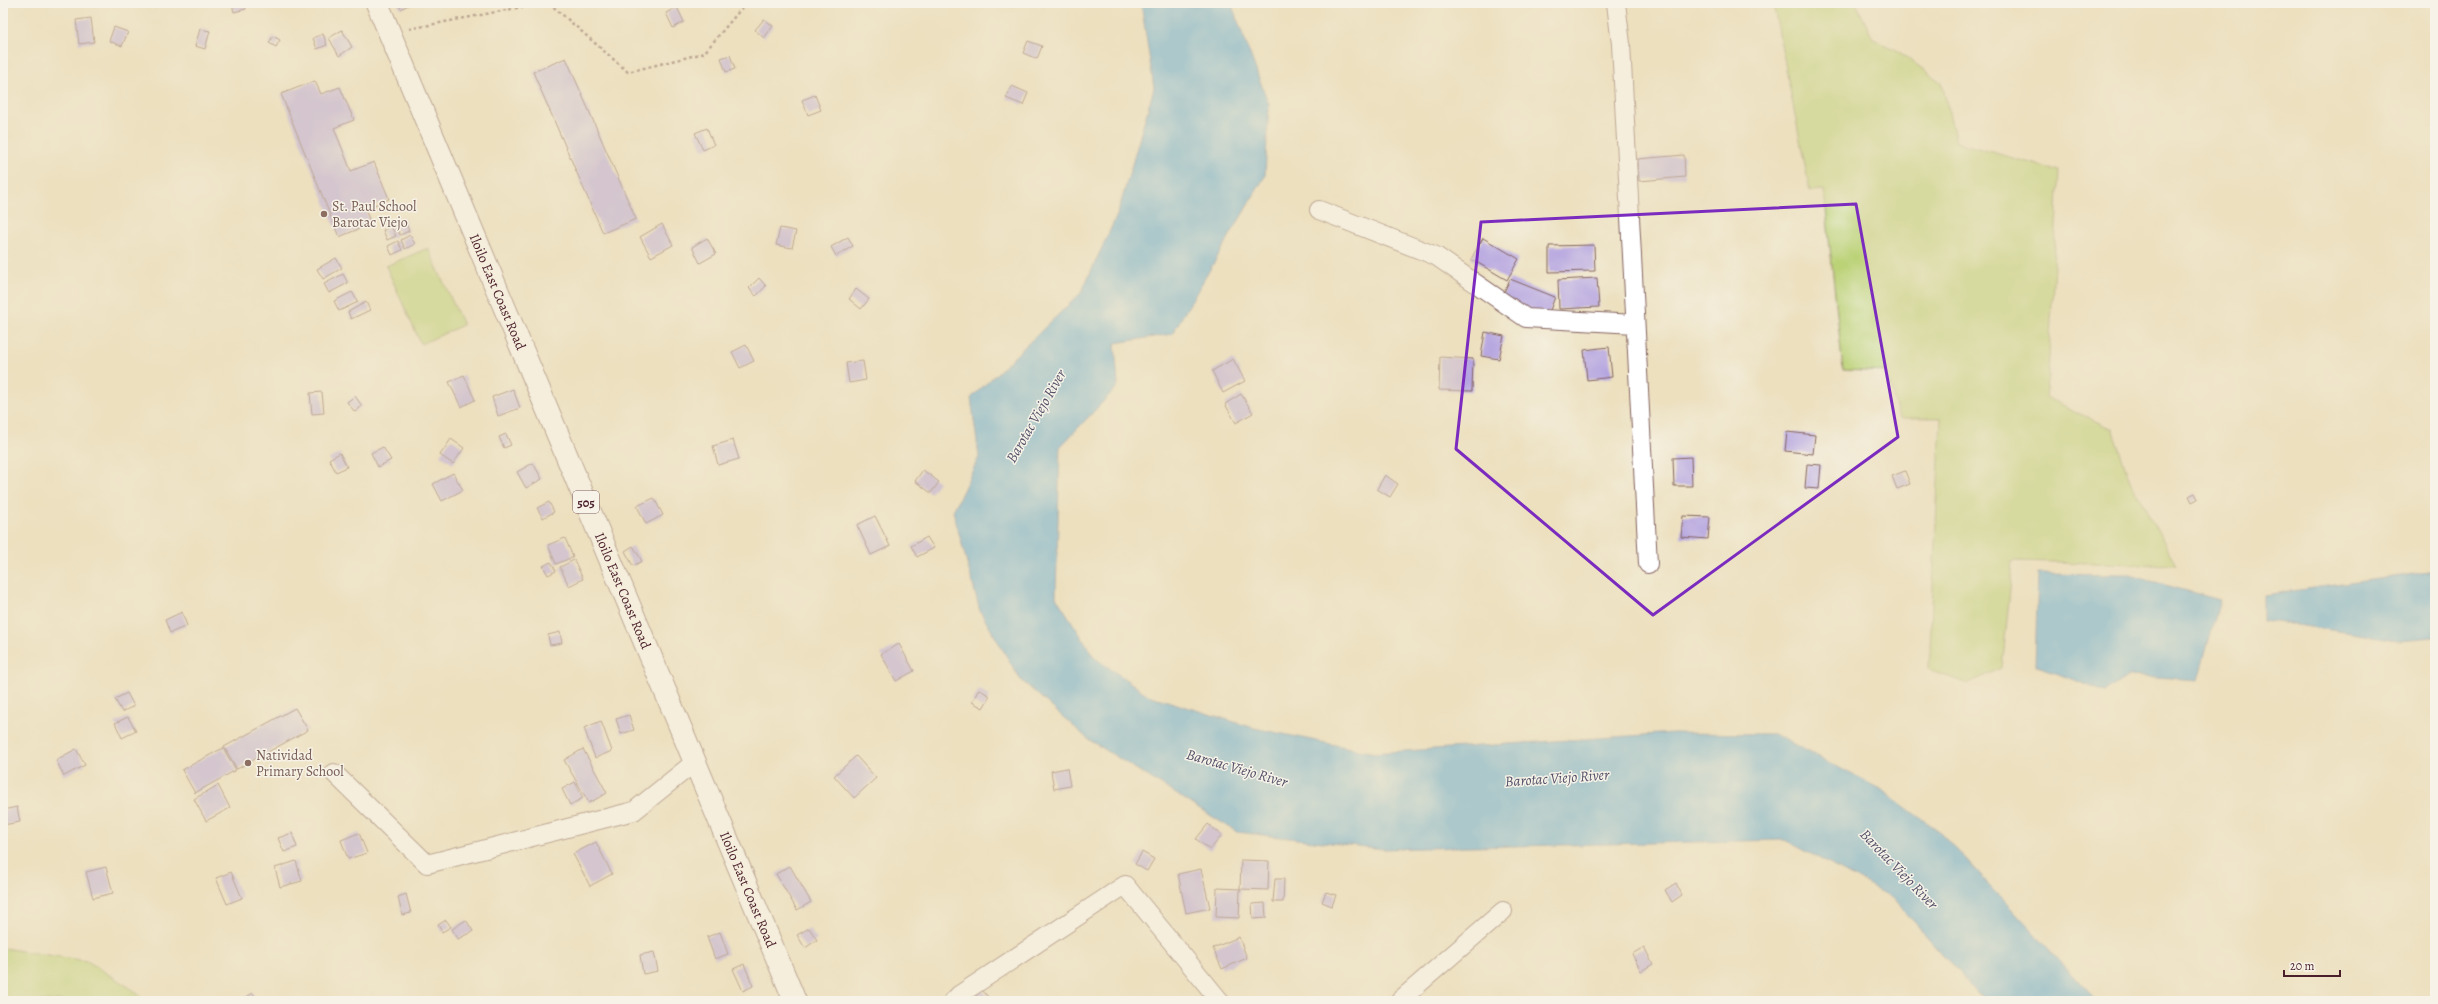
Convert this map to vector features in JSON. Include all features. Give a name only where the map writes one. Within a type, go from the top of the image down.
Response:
[{"type":"main road","name":"Iloilo East Coast Road","points":[[377,3],[795,1001]]},
{"type":"street","points":[[1616,3],[1621,44],[1648,564]]},
{"type":"street","points":[[1319,210],[1436,256],[1526,318],[1635,324]]},
{"type":"street","points":[[334,773],[427,864],[634,812],[695,762]]},
{"type":"street","points":[[953,1001],[1125,885],[1220,1001]]},
{"type":"street","points":[[1399,1001],[1503,911]]},
{"type":"path","points":[[389,33],[542,3]]},
{"type":"path","points":[[549,3],[628,72],[704,53],[746,3]]},
{"type":"highlighted area","points":[[1856,204],[1898,437],[1653,615],[1456,449],[1481,222]]},
{"type":"green space","points":[[1773,3],[1856,3],[1873,39],[1895,49],[1942,83],[1956,142],[2059,171],[2048,376],[2045,397],[2112,429],[2130,481],[2177,565],[2013,561],[2002,668],[1967,684],[1929,669],[1941,418],[1899,418],[1887,372],[1843,370],[1824,190],[1810,191]]},
{"type":"green space","points":[[428,248],[463,325],[421,344],[386,266]]},
{"type":"green space","points":[[3,948],[87,961],[135,991],[144,1001],[3,1001]]},
{"type":"water","name":"Barotac Viejo River","points":[[1141,3],[1231,3],[1269,105],[1265,176],[1172,334],[1115,343],[1118,386],[1060,447],[1056,597],[1095,658],[1148,695],[1254,728],[1374,753],[1673,733],[1774,734],[1882,790],[1942,834],[2097,1001],[1984,1001],[1893,898],[1785,840],[1383,849],[1237,832],[1088,739],[1020,679],[980,611],[953,511],[979,457],[971,398],[1081,293],[1118,213],[1154,88]]},
{"type":"water","points":[[2435,571],[2435,637],[2398,640],[2263,620],[2263,595]]},
{"type":"water","points":[[2038,574],[2129,575],[2220,600],[2198,680],[2129,675],[2105,692],[2035,665]]},
{"type":"building","points":[[244,3],[246,9],[234,12],[232,4]]},
{"type":"building","points":[[397,3],[412,3],[401,9]]},
{"type":"building","points":[[677,7],[684,22],[673,28],[666,13]]},
{"type":"building","points":[[91,18],[94,42],[79,44],[76,20]]},
{"type":"building","points":[[764,19],[773,26],[764,38],[755,30]]},
{"type":"building","points":[[114,27],[128,32],[122,46],[109,41]]},
{"type":"building","points":[[200,29],[210,31],[205,49],[195,46]]},
{"type":"building","points":[[342,30],[352,47],[339,56],[329,38]]},
{"type":"building","points":[[323,34],[327,45],[317,49],[313,38]]},
{"type":"building","points":[[273,36],[280,40],[276,47],[269,43]]},
{"type":"building","points":[[1028,41],[1042,46],[1037,59],[1023,53]]},
{"type":"building","points":[[730,55],[735,69],[726,72],[721,58]]},
{"type":"building","points":[[566,58],[636,219],[603,233],[533,72]]},
{"type":"building","points":[[315,81],[321,94],[340,87],[354,120],[334,128],[351,171],[374,162],[389,199],[365,209],[371,224],[339,237],[281,94]]},
{"type":"building","points":[[1012,86],[1028,93],[1023,105],[1006,98]]},
{"type":"building","points":[[815,95],[821,110],[808,115],[802,100]]},
{"type":"building","points":[[707,128],[714,145],[703,150],[695,133]]},
{"type":"building","points":[[1684,155],[1685,177],[1639,181],[1638,159]]},
{"type":"building","points":[[404,219],[409,231],[400,235],[395,224]]},
{"type":"building","points":[[662,224],[673,245],[651,257],[640,237]]},
{"type":"building","points":[[391,226],[396,236],[387,240],[383,230]]},
{"type":"building","points":[[780,228],[796,231],[792,248],[776,245]]},
{"type":"building","points":[[410,235],[415,244],[405,249],[401,240]]},
{"type":"building","points":[[848,237],[853,246],[836,256],[831,247]]},
{"type":"building","points":[[707,238],[716,254],[700,263],[692,247]]},
{"type":"building","points":[[1483,238],[1519,259],[1507,280],[1471,259]]},
{"type":"building","points":[[398,241],[402,250],[392,255],[388,246]]},
{"type":"building","points":[[1594,245],[1595,271],[1549,272],[1549,246]]},
{"type":"building","points":[[336,258],[342,268],[323,279],[317,269]]},
{"type":"building","points":[[343,274],[348,283],[329,293],[324,284]]},
{"type":"building","points":[[759,278],[766,286],[756,296],[749,288]]},
{"type":"building","points":[[1597,278],[1599,307],[1559,309],[1558,280]]},
{"type":"building","points":[[1510,279],[1555,297],[1547,318],[1501,299]]},
{"type":"building","points":[[856,289],[869,299],[861,309],[849,299]]},
{"type":"building","points":[[352,292],[358,302],[339,311],[334,301]]},
{"type":"building","points":[[366,302],[370,310],[351,319],[348,312]]},
{"type":"building","points":[[1485,332],[1504,336],[1499,359],[1481,356]]},
{"type":"building","points":[[746,345],[754,361],[740,368],[732,352]]},
{"type":"building","points":[[1609,347],[1612,377],[1587,380],[1584,350]]},
{"type":"building","points":[[1440,357],[1473,359],[1472,391],[1439,390]]},
{"type":"building","points":[[1233,359],[1245,381],[1223,393],[1212,371]]},
{"type":"building","points":[[863,361],[866,380],[849,383],[846,363]]},
{"type":"building","points":[[464,375],[475,400],[461,407],[449,382]]},
{"type":"building","points":[[513,389],[520,408],[498,416],[492,397]]},
{"type":"building","points":[[322,392],[324,413],[312,414],[310,393]]},
{"type":"building","points":[[1241,394],[1253,413],[1236,423],[1225,404]]},
{"type":"building","points":[[355,396],[362,406],[355,412],[347,402]]},
{"type":"building","points":[[1787,432],[1815,435],[1813,454],[1785,451]]},
{"type":"building","points":[[506,434],[511,445],[504,448],[499,437]]},
{"type":"building","points":[[451,439],[464,448],[453,464],[440,455]]},
{"type":"building","points":[[733,440],[739,459],[718,465],[713,446]]},
{"type":"building","points":[[383,447],[391,460],[378,467],[371,453]]},
{"type":"building","points":[[340,453],[347,467],[336,472],[329,459]]},
{"type":"building","points":[[1691,457],[1692,486],[1674,486],[1673,458]]},
{"type":"building","points":[[533,463],[542,479],[526,488],[517,472]]},
{"type":"building","points":[[1807,464],[1821,465],[1819,489],[1805,488]]},
{"type":"building","points":[[923,470],[939,482],[931,493],[915,481]]},
{"type":"building","points":[[1905,471],[1910,484],[1897,489],[1892,476]]},
{"type":"building","points":[[453,473],[463,490],[442,501],[433,484]]},
{"type":"building","points":[[1385,475],[1398,484],[1390,497],[1377,489]]},
{"type":"building","points":[[2195,493],[2198,499],[2192,502],[2189,496]]},
{"type":"building","points":[[654,498],[663,515],[646,524],[637,506]]},
{"type":"building","points":[[549,502],[554,512],[543,518],[537,508]]},
{"type":"building","points":[[875,516],[890,546],[871,555],[857,525]]},
{"type":"building","points":[[1683,516],[1710,517],[1708,539],[1681,537]]},
{"type":"building","points":[[927,537],[934,548],[917,557],[911,546]]},
{"type":"building","points":[[565,538],[573,557],[556,564],[548,545]]},
{"type":"building","points":[[633,546],[642,561],[633,566],[625,551]]},
{"type":"building","points":[[574,560],[583,579],[569,586],[560,567]]},
{"type":"building","points":[[551,562],[556,571],[548,575],[543,566]]},
{"type":"building","points":[[182,612],[187,626],[170,633],[165,620]]},
{"type":"building","points":[[560,632],[562,643],[550,645],[548,635]]},
{"type":"building","points":[[899,644],[914,671],[896,681],[881,654]]},
{"type":"building","points":[[979,689],[990,696],[983,708],[972,702]]},
{"type":"building","points":[[127,693],[134,706],[122,712],[115,699]]},
{"type":"building","points":[[295,708],[308,730],[237,769],[224,747]]},
{"type":"building","points":[[629,715],[634,730],[621,734],[616,719]]},
{"type":"building","points":[[128,717],[136,731],[122,738],[115,723]]},
{"type":"building","points":[[601,721],[612,751],[595,758],[584,728]]},
{"type":"building","points":[[223,748],[236,770],[195,793],[182,770]]},
{"type":"building","points":[[76,749],[85,765],[64,776],[56,760]]},
{"type":"building","points":[[583,749],[607,793],[589,803],[564,760]]},
{"type":"building","points":[[856,756],[876,778],[854,798],[834,776]]},
{"type":"building","points":[[1067,768],[1070,786],[1054,789],[1051,771]]},
{"type":"building","points":[[575,782],[583,798],[570,805],[562,789]]},
{"type":"building","points":[[218,785],[230,808],[206,821],[194,799]]},
{"type":"building","points":[[17,807],[20,822],[3,825],[3,810]]},
{"type":"building","points":[[1208,824],[1222,835],[1210,850],[1196,839]]},
{"type":"building","points":[[292,833],[297,847],[284,852],[278,838]]},
{"type":"building","points":[[359,833],[367,853],[348,859],[341,840]]},
{"type":"building","points":[[596,842],[612,874],[590,886],[573,854]]},
{"type":"building","points":[[1142,852],[1154,859],[1147,871],[1135,864]]},
{"type":"building","points":[[1241,860],[1269,861],[1268,890],[1240,889]]},
{"type":"building","points":[[296,861],[302,881],[280,887],[275,868]]},
{"type":"building","points":[[790,866],[811,902],[797,910],[776,874]]},
{"type":"building","points":[[106,867],[113,893],[93,898],[86,872]]},
{"type":"building","points":[[1201,869],[1210,908],[1186,913],[1178,874]]},
{"type":"building","points":[[231,872],[242,898],[227,904],[216,878]]},
{"type":"building","points":[[1275,879],[1284,879],[1283,902],[1273,902]]},
{"type":"building","points":[[1676,883],[1682,895],[1672,902],[1665,890]]},
{"type":"building","points":[[1217,888],[1240,889],[1239,918],[1216,917]]},
{"type":"building","points":[[1326,892],[1336,895],[1332,906],[1322,902]]},
{"type":"building","points":[[406,894],[411,913],[402,915],[398,897]]},
{"type":"building","points":[[1265,903],[1266,918],[1253,919],[1252,904]]},
{"type":"building","points":[[446,920],[451,927],[442,932],[438,925]]},
{"type":"building","points":[[466,920],[473,931],[458,939],[452,929]]},
{"type":"building","points":[[809,928],[817,940],[805,948],[797,935]]},
{"type":"building","points":[[720,932],[728,954],[715,959],[707,937]]},
{"type":"building","points":[[1239,937],[1247,958],[1222,969],[1213,948]]},
{"type":"building","points":[[1644,947],[1653,964],[1641,971],[1632,954]]},
{"type":"building","points":[[654,952],[658,971],[643,974],[640,955]]},
{"type":"building","points":[[744,964],[753,986],[743,991],[733,969]]},
{"type":"building","points":[[982,990],[992,1001],[970,1001]]},
{"type":"building","points":[[253,993],[257,1001],[239,1001]]},
{"type":"place","name":"St. Paul School Barotac Viejo","points":[[324,214]]},
{"type":"place","name":"Natividad Primary School","points":[[248,763]]}]
